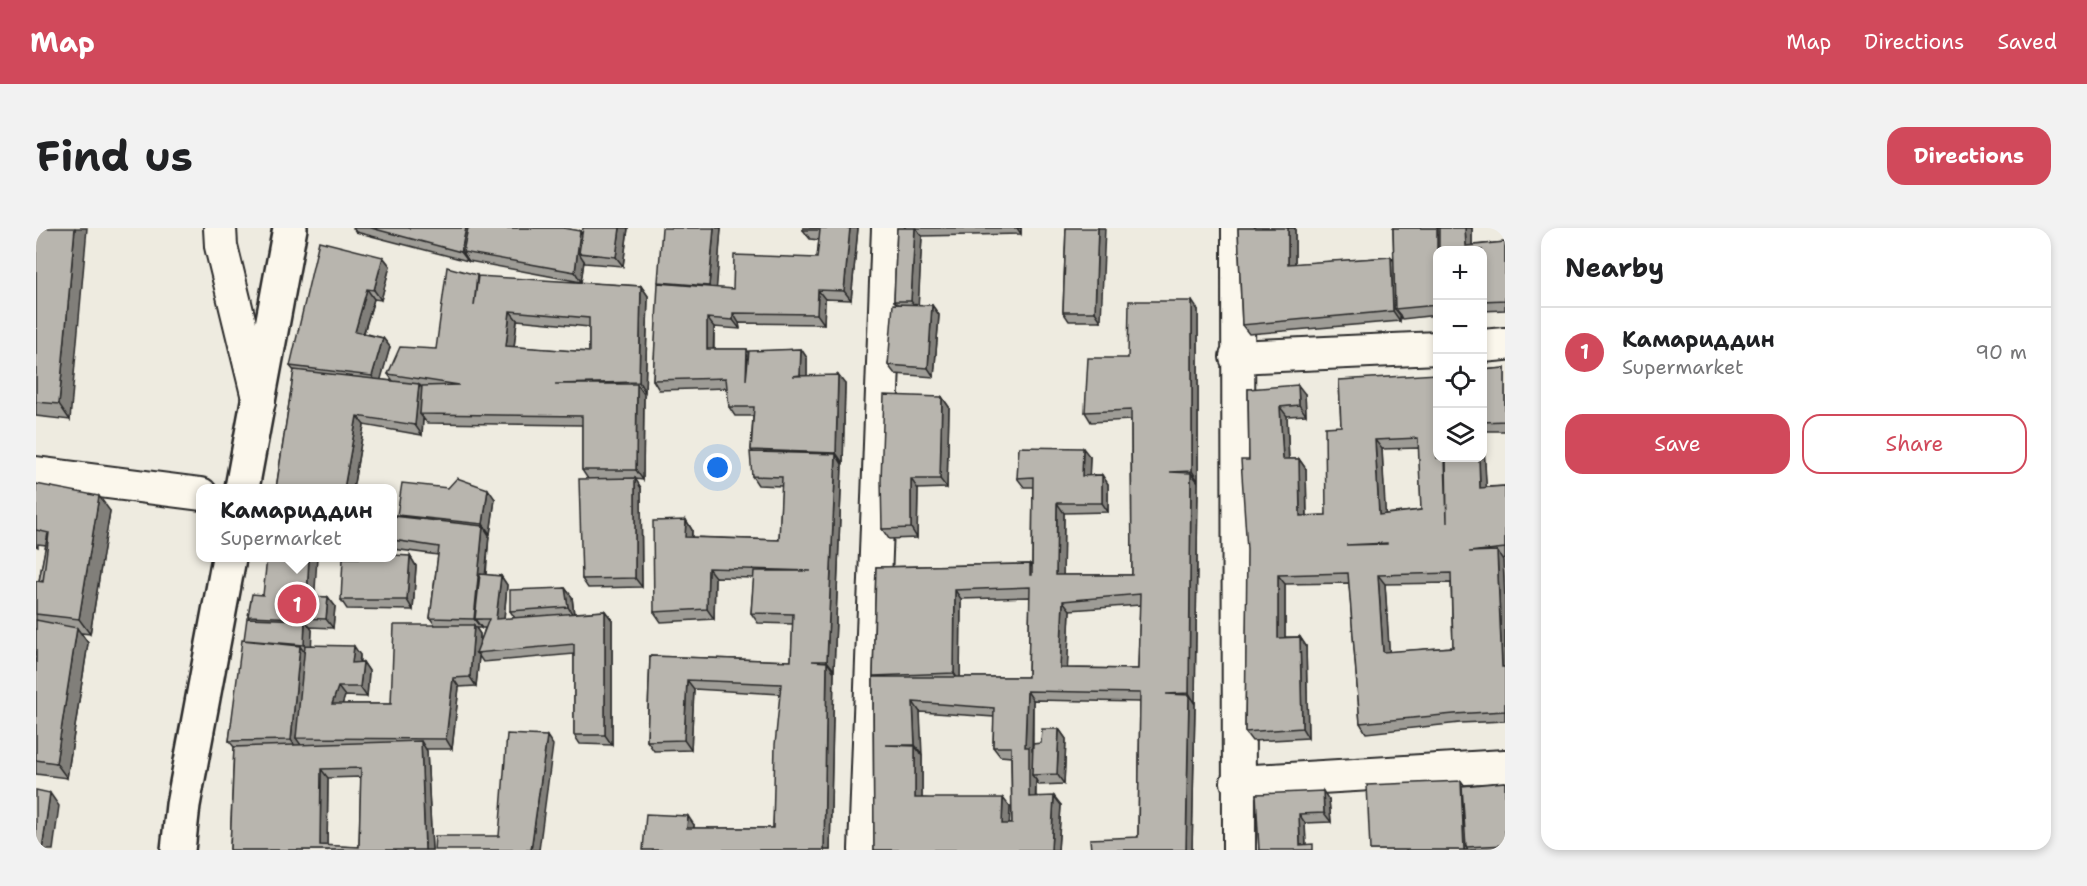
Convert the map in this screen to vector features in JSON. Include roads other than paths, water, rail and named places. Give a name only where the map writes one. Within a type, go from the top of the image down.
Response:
[{"type":"main road","points":[[243,484],[290,228]]},
{"type":"main road","points":[[178,850],[183,805],[229,562]]},
{"type":"street","points":[[220,228],[220,246],[259,402]]},
{"type":"street","points":[[865,850],[888,228]]},
{"type":"street","points":[[1238,228],[1236,357],[1239,850]]},
{"type":"street","points":[[1487,345],[1505,344]]},
{"type":"street","points":[[1236,357],[1433,348]]},
{"type":"street","points":[[36,473],[196,493]]},
{"type":"street","points":[[1237,782],[1505,766]]},
{"type":"place","name":"Камариддин","points":[[297,604]]}]
